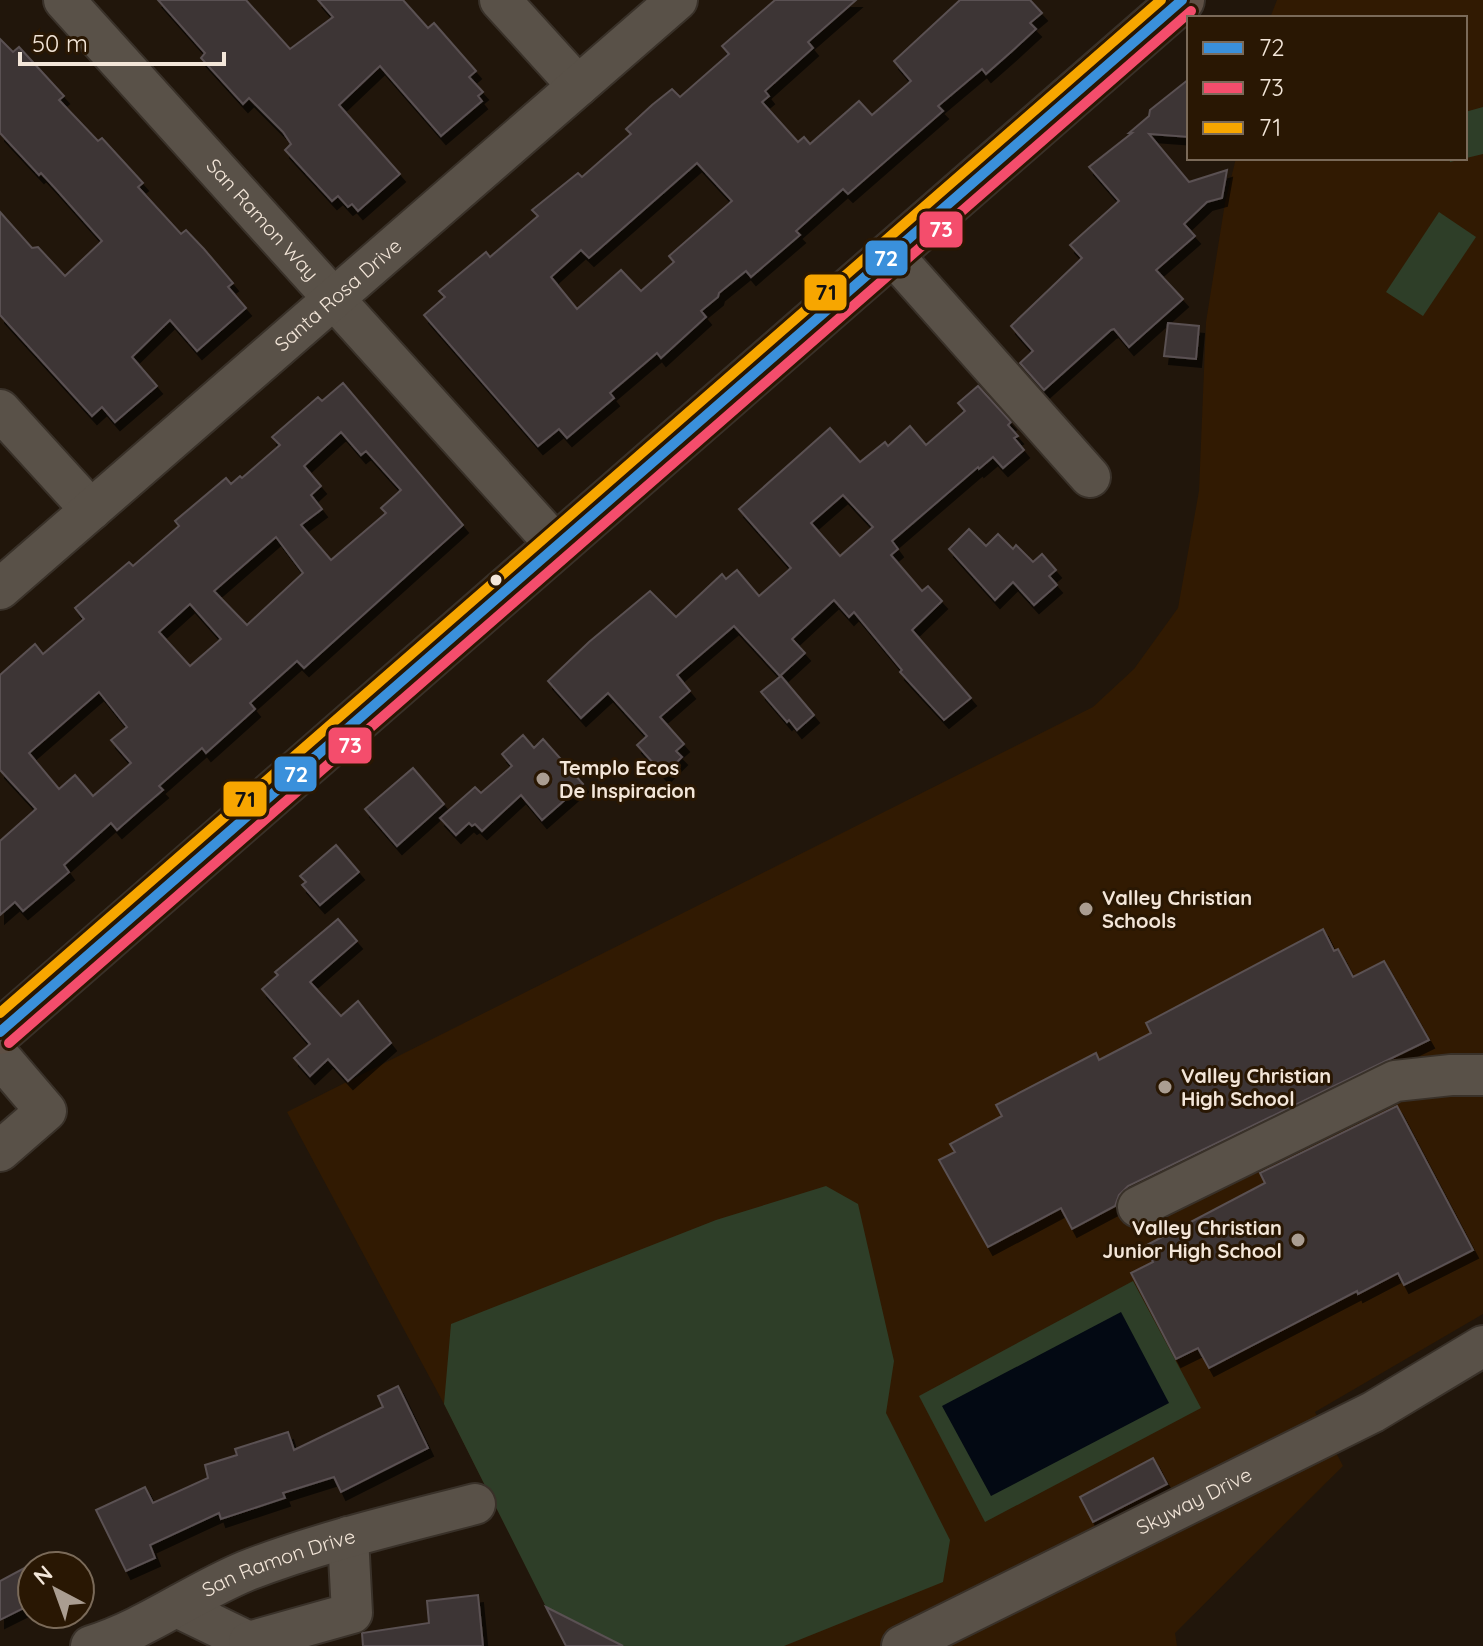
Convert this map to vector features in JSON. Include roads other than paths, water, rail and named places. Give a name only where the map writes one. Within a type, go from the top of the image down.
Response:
[{"type":"main road","points":[[0,1032],[1182,0]]},
{"type":"street","name":"San Ramon Way","points":[[64,0],[557,546]]},
{"type":"street","points":[[500,0],[578,86]]},
{"type":"street","name":"Santa Rosa Drive","points":[[0,589],[677,0]]},
{"type":"street","points":[[892,254],[1090,477]]},
{"type":"street","points":[[0,410],[91,510]]},
{"type":"street","points":[[0,1057],[46,1111],[0,1151]]},
{"type":"street","points":[[1138,1207],[1395,1081],[1483,1075]]},
{"type":"street","name":"Skyway Drive","points":[[902,1646],[1373,1412],[1483,1346]]},
{"type":"street","name":"San Ramon Drive","points":[[91,1646],[115,1639],[244,1572],[348,1537],[475,1504]]},
{"type":"street","points":[[177,1607],[249,1644],[352,1613],[348,1537]]},
{"type":"place","name":"Templo Ecos De Inspiracion","points":[[543,779]]},
{"type":"place","name":"Valley Christian Schools","points":[[1086,909]]},
{"type":"place","name":"Valley Christian High School","points":[[1165,1087]]},
{"type":"place","name":"Valley Christian Junior High School","points":[[1298,1240]]}]
